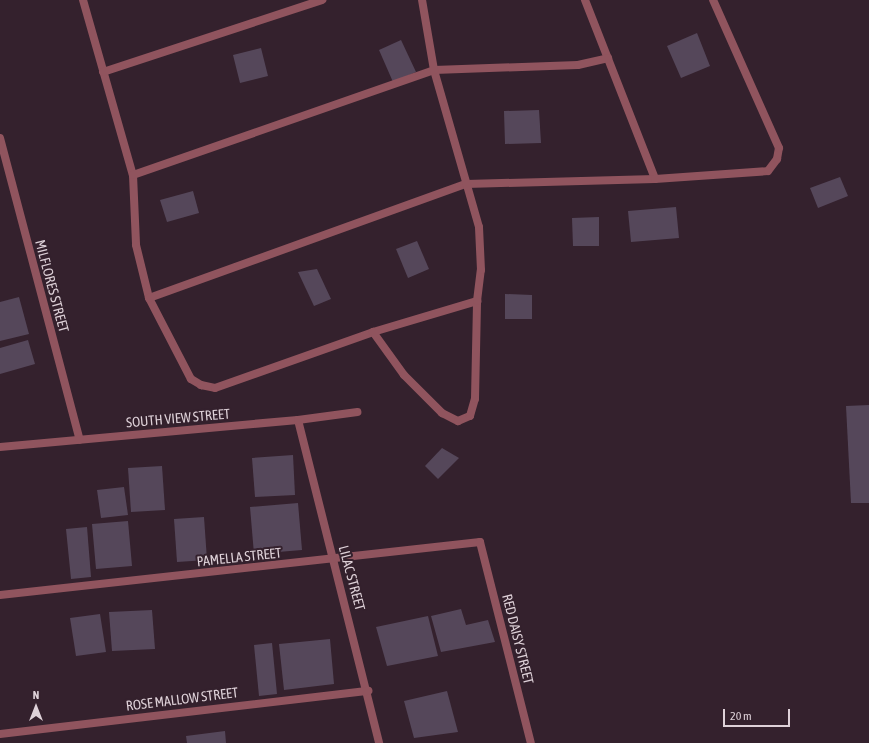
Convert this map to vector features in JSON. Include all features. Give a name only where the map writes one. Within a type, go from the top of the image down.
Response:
[{"type":"street","points":[[83,0],[133,175],[136,245],[149,298],[191,379],[200,385],[215,388],[373,332],[477,301]]},
{"type":"street","points":[[103,72],[322,0]]},
{"type":"street","points":[[373,332],[404,375],[442,413],[458,420],[470,416],[475,399],[477,301],[481,270],[479,227],[434,70],[422,0]]},
{"type":"street","points":[[585,0],[655,179]]},
{"type":"street","points":[[149,298],[466,184],[655,179],[768,171],[777,159],[779,148],[713,0]]},
{"type":"street","points":[[133,175],[434,70],[578,65],[608,58]]},
{"type":"street","name":"MILFLORES STREET","points":[[0,138],[80,440]]},
{"type":"street","name":"SOUTH VIEW STREET","points":[[0,447],[298,420],[357,412]]},
{"type":"street","name":"LILAC STREET","points":[[298,420],[380,743]]},
{"type":"street","name":"PAMELLA STREET","points":[[0,595],[333,560],[480,542]]},
{"type":"street","name":"RED DAISY STREET","points":[[480,542],[531,743]]},
{"type":"street","name":"ROSE MALLOW STREET","points":[[0,734],[368,691]]},
{"type":"building","points":[[697,33],[710,66],[681,78],[667,46]]},
{"type":"building","points":[[401,40],[416,72],[393,82],[379,50]]},
{"type":"building","points":[[261,48],[268,76],[240,83],[233,55]]},
{"type":"building","points":[[539,110],[541,143],[505,144],[504,111]]},
{"type":"building","points":[[840,177],[848,196],[818,208],[810,188]]},
{"type":"building","points":[[193,191],[199,213],[167,222],[160,200]]},
{"type":"building","points":[[676,207],[679,238],[631,242],[628,211]]},
{"type":"building","points":[[599,217],[599,246],[573,246],[572,218]]},
{"type":"building","points":[[417,241],[429,269],[408,278],[396,249]]},
{"type":"building","points":[[317,269],[331,299],[314,306],[298,272]]},
{"type":"building","points":[[505,294],[532,295],[532,319],[505,319]]},
{"type":"building","points":[[19,297],[29,334],[0,341],[0,302]]},
{"type":"building","points":[[28,340],[35,364],[0,374],[0,348]]},
{"type":"building","points":[[869,405],[869,503],[851,503],[846,406]]},
{"type":"building","points":[[442,448],[459,458],[438,479],[425,466]]},
{"type":"building","points":[[293,455],[295,495],[255,497],[252,458]]},
{"type":"building","points":[[162,466],[165,510],[131,512],[128,468]]},
{"type":"building","points":[[124,487],[128,515],[101,518],[97,490]]},
{"type":"building","points":[[298,503],[302,550],[254,554],[250,507]]},
{"type":"building","points":[[204,517],[207,560],[177,562],[174,519]]},
{"type":"building","points":[[128,521],[132,566],[96,569],[92,524]]},
{"type":"building","points":[[87,527],[91,577],[71,579],[66,529]]},
{"type":"building","points":[[461,609],[466,625],[488,620],[495,642],[441,652],[431,616]]},
{"type":"building","points":[[152,610],[155,649],[112,651],[109,612]]},
{"type":"building","points":[[100,614],[106,652],[76,656],[70,618]]},
{"type":"building","points":[[428,616],[438,656],[387,666],[376,627]]},
{"type":"building","points":[[330,639],[334,684],[284,690],[279,644]]},
{"type":"building","points":[[272,643],[277,694],[259,696],[254,645]]},
{"type":"building","points":[[447,691],[458,732],[414,738],[404,701]]},
{"type":"building","points":[[225,731],[226,743],[187,743],[186,736]]}]
